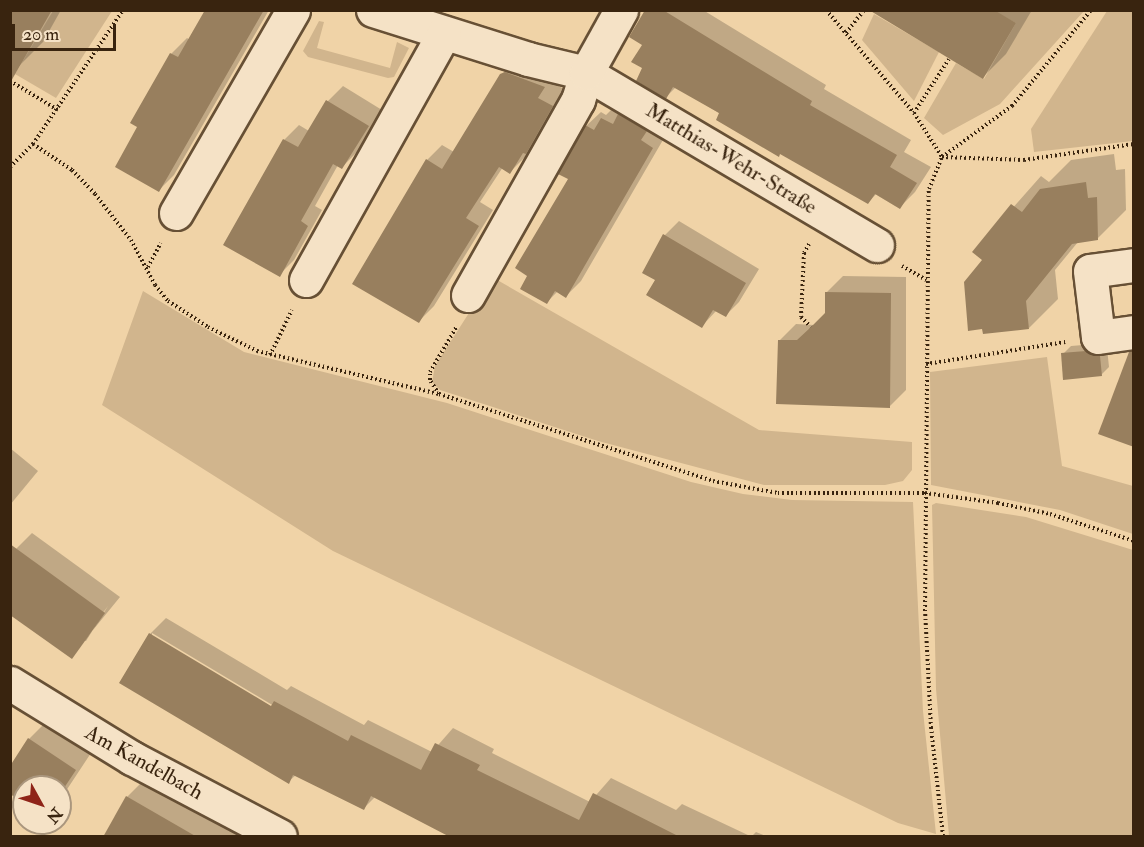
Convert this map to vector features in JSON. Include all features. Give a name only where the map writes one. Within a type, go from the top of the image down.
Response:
[{"type":"street","points":[[176,213],[293,10]]},
{"type":"street","name":"Matthias-Wehr-Straße","points":[[373,10],[444,33],[586,73],[877,245]]},
{"type":"street","points":[[468,295],[578,100],[586,73],[621,10]]},
{"type":"street","points":[[306,280],[444,33]]},
{"type":"street","points":[[1134,265],[1090,271],[1098,337],[1134,332]]},
{"type":"street","name":"Am Kandelbach","points":[[10,683],[132,758],[280,837]]},
{"type":"path","points":[[10,167],[33,144],[58,110],[123,10]]},
{"type":"path","points":[[826,10],[914,113],[942,157]]},
{"type":"path","points":[[846,33],[864,10]]},
{"type":"path","points":[[943,837],[927,670],[925,493],[929,189],[942,157],[1011,106],[1091,10]]},
{"type":"path","points":[[914,113],[949,59]]},
{"type":"path","points":[[10,81],[58,110]]},
{"type":"path","points":[[33,144],[72,170],[95,195],[131,240],[155,285],[168,301],[221,335],[270,355],[439,394],[666,468],[752,489],[816,494],[925,493],[1050,514],[1134,541]]},
{"type":"path","points":[[942,157],[1024,160],[1134,144]]},
{"type":"path","points":[[811,327],[801,317],[804,253],[815,234]]},
{"type":"path","points":[[270,355],[306,280]]},
{"type":"path","points":[[439,394],[430,380],[433,362],[463,317],[468,295]]},
{"type":"path","points":[[926,364],[1098,337]]},
{"type":"shaded area","points":[[53,11],[112,11],[56,98],[15,74]]},
{"type":"shaded area","points":[[994,11],[1084,11],[1000,104],[943,135],[924,118],[956,63],[984,79],[1016,23]]},
{"type":"shaded area","points":[[1107,11],[1133,11],[1133,141],[1034,152],[1031,129]]},
{"type":"shaded area","points":[[874,14],[939,52],[914,101],[862,40]]},
{"type":"shaded area","points":[[319,21],[324,22],[317,48],[390,68],[397,42],[409,48],[394,77],[388,78],[308,57],[303,51]]},
{"type":"shaded area","points":[[492,277],[759,430],[912,442],[912,470],[903,481],[885,485],[764,485],[598,441],[440,390],[432,382],[435,366]]},
{"type":"shaded area","points":[[143,291],[244,352],[447,403],[691,482],[743,494],[792,500],[913,502],[923,711],[936,834],[898,823],[333,551],[102,405]]},
{"type":"shaded area","points":[[1047,357],[1062,466],[1133,486],[1133,534],[1060,510],[931,485],[930,372]]},
{"type":"shaded area","points":[[936,503],[1026,517],[1133,550],[1133,836],[949,836],[936,689],[932,505]]},
{"type":"building","points":[[10,10],[52,10],[10,83]]},
{"type":"building","points":[[205,10],[264,10],[159,192],[115,167],[137,127],[130,123],[170,53],[178,57]]},
{"type":"building","points":[[645,10],[663,10],[812,101],[810,105],[897,155],[890,167],[917,183],[900,209],[875,194],[868,204],[780,154],[779,157],[716,120],[719,113],[673,87],[666,99],[636,81],[642,68],[631,62],[642,45],[629,37]]},
{"type":"building","points":[[869,10],[994,10],[1016,23],[983,79]]},
{"type":"building","points":[[505,72],[545,87],[538,98],[553,106],[526,154],[523,153],[510,174],[499,167],[466,218],[479,226],[419,323],[352,284],[426,159],[442,169],[500,74]]},
{"type":"building","points":[[326,100],[369,126],[342,169],[333,164],[301,221],[308,226],[280,277],[223,245],[283,139],[298,147]]},
{"type":"building","points":[[618,114],[647,131],[641,140],[653,148],[566,298],[555,291],[547,304],[520,289],[527,276],[515,268],[568,179],[558,174],[585,125],[594,130],[601,118],[613,124]]},
{"type":"building","points":[[1086,182],[1088,198],[1097,197],[1098,240],[1072,244],[1026,301],[1029,329],[983,334],[982,329],[968,331],[964,282],[982,260],[972,252],[1011,204],[1022,212],[1040,189]]},
{"type":"building","points":[[663,234],[746,283],[726,317],[713,310],[702,328],[646,295],[655,280],[642,273]]},
{"type":"building","points":[[825,292],[891,293],[890,408],[776,404],[778,340],[797,340],[825,313]]},
{"type":"building","points":[[1086,351],[1100,356],[1102,376],[1063,380],[1061,353]]},
{"type":"building","points":[[1134,351],[1134,447],[1098,434],[1129,352]]},
{"type":"building","points":[[10,544],[105,613],[72,659],[10,615]]},
{"type":"building","points":[[149,633],[271,706],[274,701],[348,741],[351,735],[421,770],[435,743],[480,765],[477,770],[579,820],[593,793],[680,837],[450,837],[371,796],[364,810],[293,775],[289,784],[119,683]]},
{"type":"building","points":[[28,738],[76,770],[72,776],[12,775],[12,795],[10,794],[10,766]]},
{"type":"building","points":[[126,796],[197,837],[103,837]]}]
